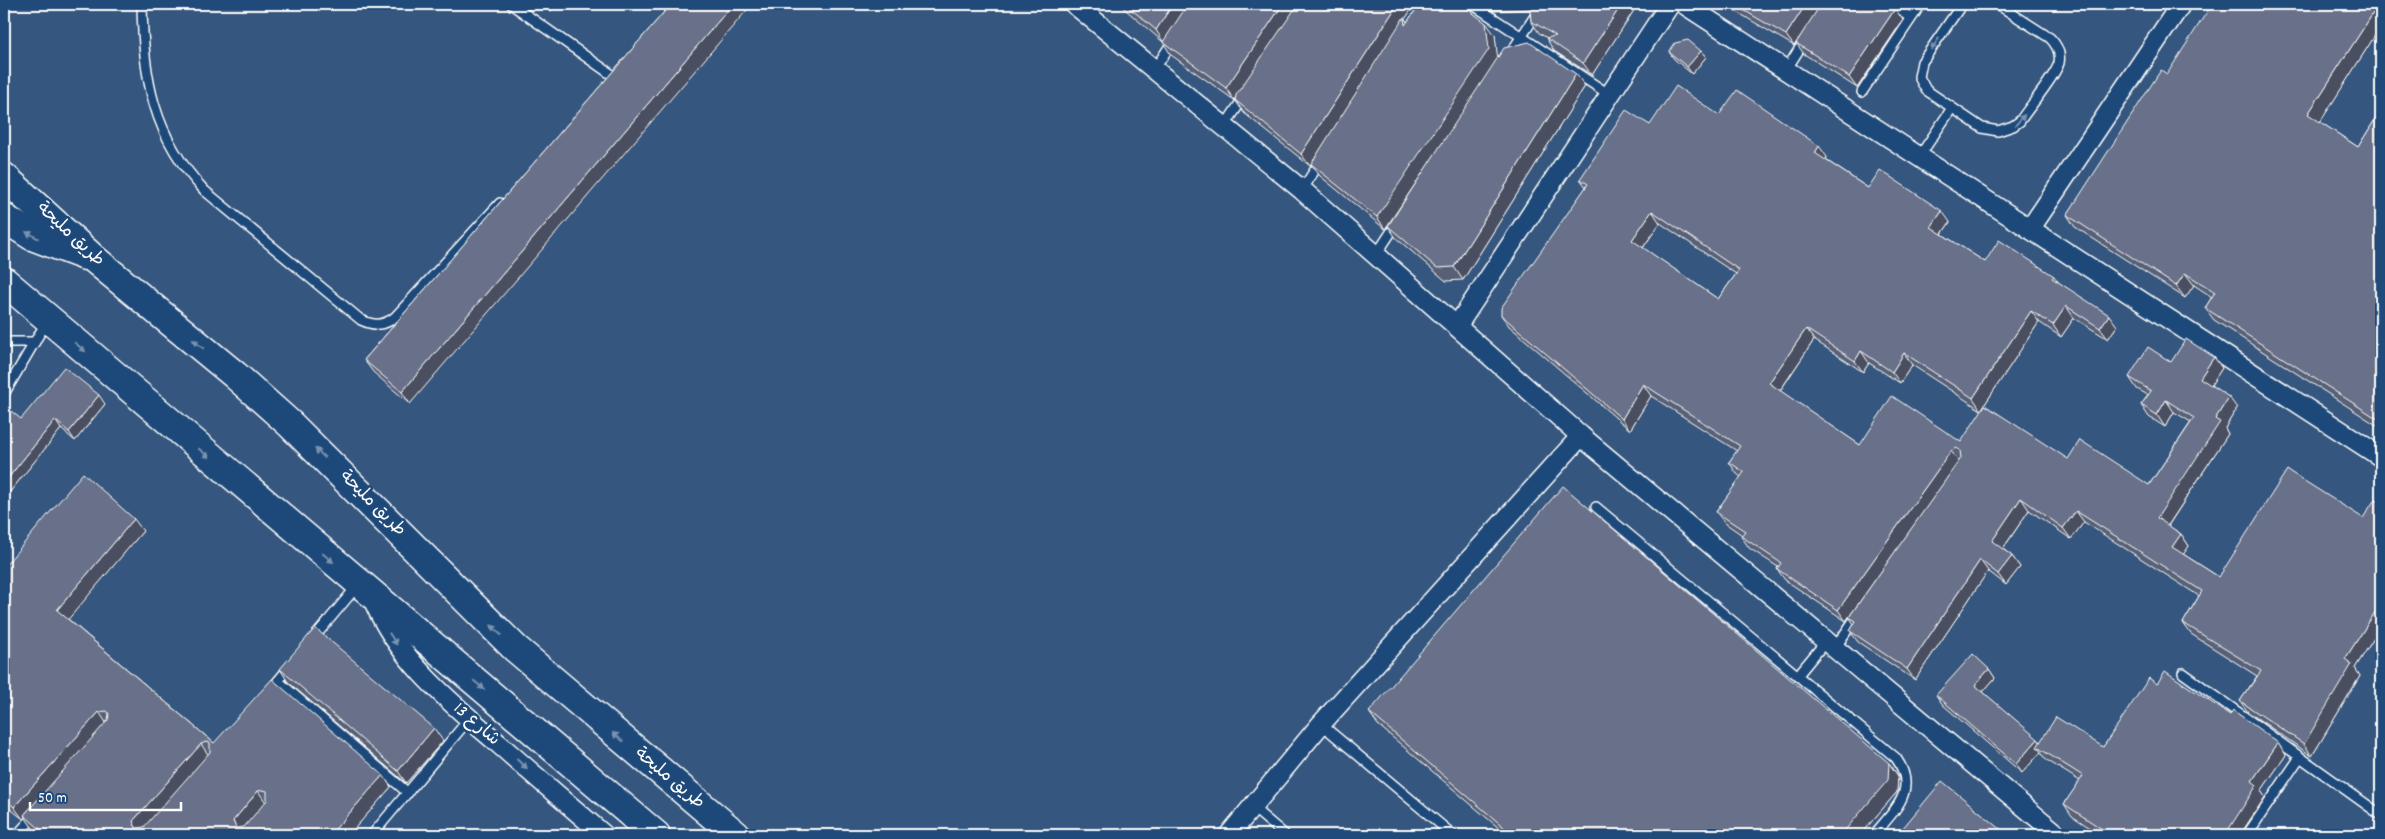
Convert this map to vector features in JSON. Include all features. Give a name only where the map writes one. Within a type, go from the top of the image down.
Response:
[{"type":"main road","name":"طريق مليحة","points":[[4,177],[38,205],[94,259],[235,375],[290,424],[515,648],[736,835]]},
{"type":"main road","points":[[4,218],[32,236],[62,249],[94,259]]},
{"type":"main road","points":[[4,281],[41,331],[365,590],[656,835]]},
{"type":"street","points":[[1457,326],[1670,4]]},
{"type":"street","points":[[1684,4],[2381,457]]},
{"type":"street","points":[[2030,229],[2180,4]]},
{"type":"street","points":[[1077,5],[1302,190],[1581,436],[2058,835]]},
{"type":"street","points":[[1229,835],[1321,724],[1581,436]]},
{"type":"street","name":"شارع 13","points":[[365,590],[381,620],[408,659],[469,719],[604,835]]},
{"type":"lane","points":[[142,4],[142,30],[154,108],[162,131],[179,160],[206,191],[368,323],[383,324],[395,317],[508,193]]},
{"type":"lane","points":[[511,4],[618,74],[608,84]]},
{"type":"lane","points":[[1472,4],[1610,94]]},
{"type":"lane","points":[[1506,61],[1543,4]]},
{"type":"lane","points":[[1891,4],[1912,18]]},
{"type":"lane","points":[[1862,92],[1921,4]]},
{"type":"lane","points":[[1962,4],[1919,69],[1921,84],[1926,90],[1982,128],[1998,132],[2006,130],[2020,121],[2056,68],[2060,56],[2055,43],[1998,4]]},
{"type":"lane","points":[[1154,70],[1181,28]]},
{"type":"lane","points":[[1786,70],[1813,28]]},
{"type":"lane","points":[[1224,127],[1252,86]]},
{"type":"lane","points":[[1919,157],[1952,108]]},
{"type":"lane","points":[[1302,190],[1328,149]]},
{"type":"lane","points":[[1376,255],[1403,214]]},
{"type":"lane","points":[[4,342],[41,331]]},
{"type":"lane","points":[[4,394],[41,331]]},
{"type":"lane","points":[[1596,507],[1896,758],[1903,768],[1906,780],[1905,793],[1899,804],[1874,835]]},
{"type":"lane","points":[[261,701],[300,655],[365,590]]},
{"type":"lane","points":[[1798,675],[1830,644],[1867,603]]},
{"type":"lane","points":[[2183,673],[2381,815]]},
{"type":"lane","points":[[278,681],[408,793]]},
{"type":"lane","points":[[372,835],[469,719]]},
{"type":"lane","points":[[1321,724],[1453,835]]},
{"type":"lane","points":[[2247,835],[2300,757]]},
{"type":"lane","points":[[1252,807],[1285,835]]},
{"type":"lane","points":[[17,835],[41,809]]},
{"type":"building","points":[[671,4],[733,4],[402,392],[364,360]]},
{"type":"building","points":[[1125,4],[1173,4],[1156,30]]},
{"type":"building","points":[[1188,4],[1283,4],[1226,88],[1163,42]]},
{"type":"building","points":[[1298,4],[1398,4],[1301,154],[1235,100],[1236,95]]},
{"type":"building","points":[[1420,4],[1461,4],[1486,23],[1489,49],[1377,217],[1311,164],[1404,17],[1405,25]]},
{"type":"building","points":[[1533,4],[1622,4],[1583,63],[1546,38],[1556,36],[1531,21],[1530,9]]},
{"type":"building","points":[[1733,4],[1806,4],[1786,35]]},
{"type":"building","points":[[1821,4],[1888,4],[1895,9],[1849,77],[1796,43]]},
{"type":"building","points":[[2212,4],[2379,4],[2308,114],[2358,147],[2381,110],[2381,421],[2205,308],[2215,292],[2185,273],[2176,286],[2067,215],[2161,70],[2167,74]]},
{"type":"building","points":[[1688,40],[1701,51],[1687,67],[1669,52],[1675,43]]},
{"type":"building","points":[[1529,42],[1576,74],[1454,267],[1437,268],[1388,226],[1504,48]]},
{"type":"building","points":[[1676,86],[1719,115],[1737,90],[1819,146],[1815,153],[1868,188],[1880,170],[1942,211],[1931,227],[1985,262],[1999,240],[2054,276],[2052,278],[2109,315],[2100,328],[2066,306],[2053,325],[2031,311],[1973,398],[1904,353],[1892,372],[1861,351],[1855,361],[1806,329],[1769,383],[1860,445],[1892,396],[1961,442],[1985,405],[2068,459],[2080,440],[2149,485],[2194,418],[2166,400],[2157,415],[2141,405],[2151,391],[2129,377],[2148,347],[2171,362],[2186,339],[2214,357],[2200,378],[2229,397],[2215,419],[2220,422],[2157,518],[2181,534],[2172,547],[2219,577],[2287,470],[2363,518],[2375,499],[2381,503],[2381,603],[2345,659],[2352,664],[2304,744],[2240,701],[2261,671],[2183,623],[2202,591],[2076,511],[2063,528],[2021,498],[1992,541],[2012,556],[1998,574],[1980,560],[1907,669],[1850,631],[1856,621],[1849,617],[1961,458],[1960,450],[1956,448],[1951,451],[1838,610],[1777,569],[1781,563],[1741,536],[1745,531],[1716,512],[1744,472],[1729,462],[1740,446],[1643,384],[1622,419],[1501,315],[1501,308],[1588,184],[1580,179],[1626,110],[1650,125]],"holes":[[[1652,211],[1739,270],[1718,299],[1632,240]]]},
{"type":"building","points":[[64,367],[99,395],[69,432],[55,420],[4,483],[4,420],[11,411],[21,419]]},
{"type":"building","points":[[83,473],[134,519],[57,610],[214,743],[272,679],[383,775],[330,835],[47,835],[24,815],[108,720],[109,714],[107,711],[99,712],[14,807],[4,798],[4,567]],"holes":[[[210,743],[210,752],[144,827],[136,828],[133,821],[201,744]],[[258,791],[267,791],[267,800],[244,827],[236,828],[233,821]]]},
{"type":"building","points":[[1563,486],[1889,763],[1888,780],[1841,835],[1513,835],[1369,712]]},
{"type":"building","points":[[315,628],[434,728],[398,771],[280,669]]},
{"type":"building","points":[[1973,654],[1989,669],[1975,685],[2038,739],[2016,764],[1936,695]]},
{"type":"building","points":[[2165,671],[2230,715],[2233,710],[2278,743],[2252,781],[2257,785],[2225,835],[2111,835],[2064,804],[2083,776],[2037,747],[2056,717],[2103,747],[2149,678],[2157,684]]},
{"type":"building","points":[[1942,781],[2008,835],[1897,835]]}]
